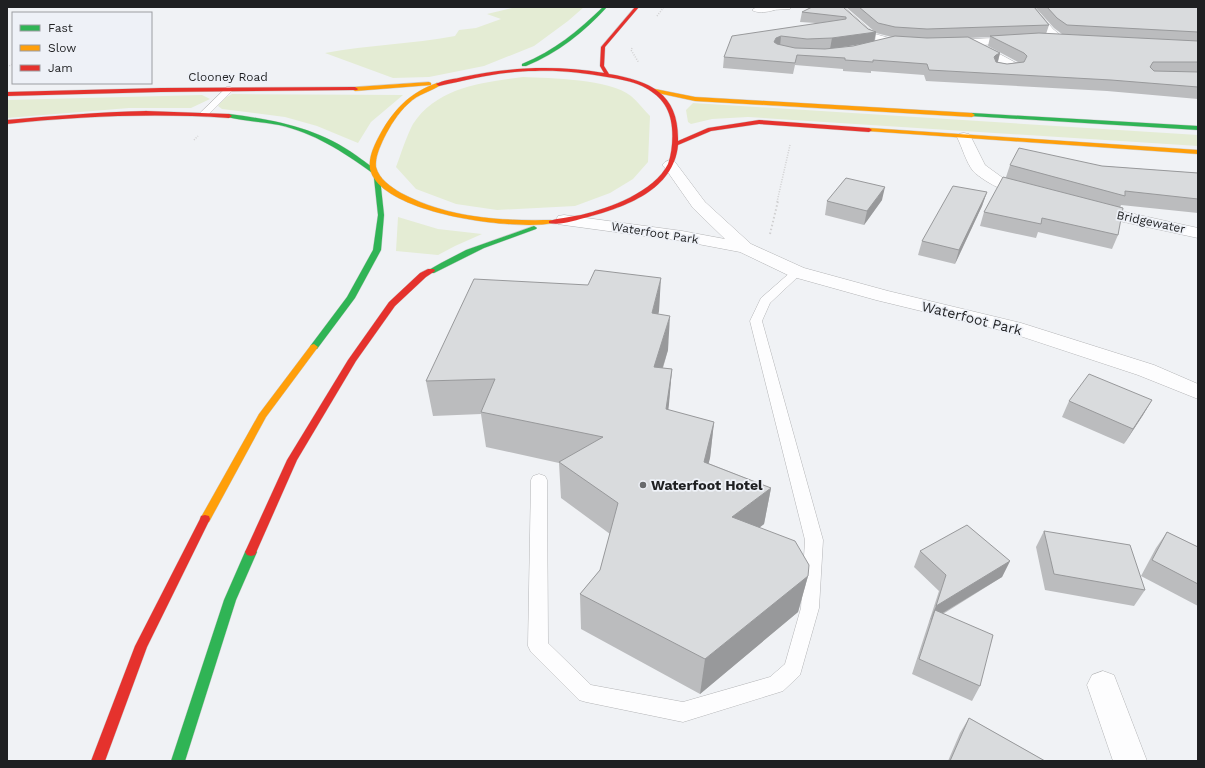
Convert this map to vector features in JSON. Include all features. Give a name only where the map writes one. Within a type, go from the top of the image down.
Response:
[{"type":"highway","points":[[98,761],[141,646],[193,541],[262,416],[351,298],[376,250],[381,214],[374,158],[378,145],[392,117],[407,100],[423,91],[448,81],[501,71],[528,64],[560,50],[605,7]]},
{"type":"highway","points":[[608,76],[602,66],[603,47],[637,7]]},
{"type":"highway","points":[[501,71],[534,69],[574,70],[608,76],[633,82],[655,91],[695,99],[1198,128]]},
{"type":"highway","name":"Clooney Road","points":[[7,94],[161,89],[358,88],[409,86],[448,81]]},
{"type":"highway","points":[[178,761],[230,600],[292,460],[352,360],[392,304],[423,275],[448,261],[506,237],[558,221],[600,211],[622,203],[658,182],[670,165],[675,144],[674,114],[669,102],[655,91]]},
{"type":"highway","points":[[7,122],[75,114],[133,113],[204,114],[252,118],[288,126],[320,136],[349,152],[399,196],[436,210],[470,218],[517,222],[558,221]]},
{"type":"highway","points":[[675,144],[710,129],[759,122],[1198,152]]},
{"type":"street","points":[[838,7],[871,36],[893,42],[925,44]]},
{"type":"street","points":[[1029,7],[1049,31],[1064,40],[1044,39]]},
{"type":"street","points":[[939,43],[1028,39]]},
{"type":"street","points":[[873,48],[893,42]]},
{"type":"street","points":[[968,42],[1016,68],[998,69]]},
{"type":"street","points":[[964,137],[979,168],[1001,184],[1040,196]]},
{"type":"street","name":"Waterfoot Park","points":[[670,165],[699,206],[749,250]]},
{"type":"street","name":"Bridgewater","points":[[1076,205],[1198,233]]},
{"type":"street","name":"Waterfoot Park","points":[[558,221],[682,236],[749,250],[797,272],[883,296],[1014,327],[1146,370],[1198,392]]},
{"type":"street","points":[[1103,685],[1130,761]]},
{"type":"lane","points":[[755,10],[779,9]]},
{"type":"lane","points":[[204,114],[230,89]]},
{"type":"lane","points":[[539,480],[538,646],[586,693],[683,712],[776,684],[793,669],[810,608],[814,540],[756,321],[765,301],[797,272]]},
{"type":"path","points":[[749,250],[768,238],[790,144]]},
{"type":"green space","points":[[516,7],[584,7],[534,46],[484,66],[429,77],[393,78],[325,53],[455,36],[459,30],[476,28],[501,19],[487,14]]},
{"type":"green space","points":[[523,77],[579,80],[609,86],[621,90],[631,96],[650,116],[648,162],[633,179],[610,193],[575,206],[497,210],[456,204],[416,189],[396,167],[413,124],[423,112],[435,102],[462,88],[492,81]]},
{"type":"green space","points":[[232,94],[403,95],[371,122],[358,143],[317,126],[285,117],[222,109],[218,106],[223,99]]},
{"type":"green space","points":[[202,95],[210,99],[191,108],[129,108],[7,118],[7,100]]},
{"type":"green space","points":[[693,103],[1198,135],[1198,146],[748,117],[712,119],[691,124],[688,122],[686,110]]},
{"type":"green space","points":[[398,217],[438,229],[482,234],[438,255],[396,251]]},
{"type":"building","points":[[812,7],[843,7],[868,29],[876,32],[832,38],[807,39],[781,36],[776,38],[774,42],[795,48],[825,49],[853,46],[895,36],[927,38],[968,37],[1000,53],[994,57],[996,62],[1007,64],[1024,62],[1027,56],[1024,53],[990,36],[1039,33],[1198,41],[1198,62],[1153,62],[1150,67],[1154,71],[1198,72],[1198,87],[1111,80],[929,70],[927,64],[873,60],[873,62],[845,60],[845,58],[797,55],[795,63],[724,57],[732,36],[846,19],[846,17],[802,12]]},
{"type":"building","points":[[859,7],[1034,7],[1049,25],[927,29],[895,27],[878,23]]},
{"type":"building","points":[[1047,7],[1198,7],[1198,32],[1067,25],[1057,18]]},
{"type":"building","points":[[1019,148],[1102,166],[1198,173],[1198,199],[1125,191],[1125,196],[1010,165]]},
{"type":"building","points":[[1003,177],[1123,208],[1118,235],[1042,218],[1041,224],[984,212]]},
{"type":"building","points":[[846,178],[885,187],[867,211],[827,201]]},
{"type":"building","points":[[953,186],[987,192],[959,250],[922,241]]},
{"type":"building","name":"Waterfoot Hotel","points":[[595,270],[661,278],[652,313],[670,316],[654,367],[672,369],[666,409],[714,422],[704,462],[771,488],[732,517],[795,541],[809,565],[808,576],[705,659],[580,594],[600,570],[618,503],[559,462],[603,437],[481,412],[495,379],[426,381],[474,279],[588,285]]},
{"type":"building","points":[[1089,374],[1152,400],[1133,429],[1069,401]]},
{"type":"building","points":[[967,525],[1010,561],[936,606],[946,575],[920,551]]},
{"type":"building","points":[[1044,531],[1130,545],[1145,590],[1054,574]]},
{"type":"building","points":[[1167,532],[1198,547],[1198,584],[1152,560]]},
{"type":"building","points":[[935,610],[993,635],[980,686],[919,659]]},
{"type":"building","points":[[969,718],[1045,761],[950,761]]},
{"type":"traffic: fast","points":[[524,65],[548,54],[568,41],[605,7]]},
{"type":"traffic: fast","points":[[972,115],[1198,128]]},
{"type":"traffic: fast","points":[[229,116],[292,126],[304,130],[333,143],[351,154],[373,171]]},
{"type":"traffic: fast","points":[[314,347],[351,298],[377,250],[381,215],[377,178]]},
{"type":"traffic: fast","points":[[431,271],[481,246],[534,228]]},
{"type":"traffic: fast","points":[[178,761],[230,600],[251,552]]},
{"type":"traffic: slow","points":[[355,89],[429,84]]},
{"type":"traffic: slow","points":[[439,84],[420,92],[406,102],[394,116],[375,152],[373,168],[378,179],[395,192],[412,201],[431,209],[450,214],[490,221],[551,222]]},
{"type":"traffic: slow","points":[[655,91],[695,99],[972,115]]},
{"type":"traffic: slow","points":[[869,130],[1198,152]]},
{"type":"traffic: slow","points":[[205,519],[262,416],[314,347]]},
{"type":"traffic: jam","points":[[608,76],[602,66],[603,47],[637,7]]},
{"type":"traffic: jam","points":[[534,69],[596,73],[628,80],[642,85],[655,91],[664,98],[672,113],[675,130],[675,143],[672,161],[662,177],[650,188],[635,198],[618,206],[582,217],[551,222]]},
{"type":"traffic: jam","points":[[439,84],[485,74],[534,69]]},
{"type":"traffic: jam","points":[[7,94],[161,90],[355,89]]},
{"type":"traffic: jam","points":[[7,122],[62,117],[146,113],[229,116]]},
{"type":"traffic: jam","points":[[675,144],[710,129],[759,122],[869,130]]},
{"type":"traffic: jam","points":[[251,552],[292,460],[352,360],[392,304],[423,275],[431,271]]},
{"type":"traffic: jam","points":[[98,761],[141,646],[205,519]]},
{"type":"place","name":"Waterfoot Hotel","points":[[643,485]]}]
